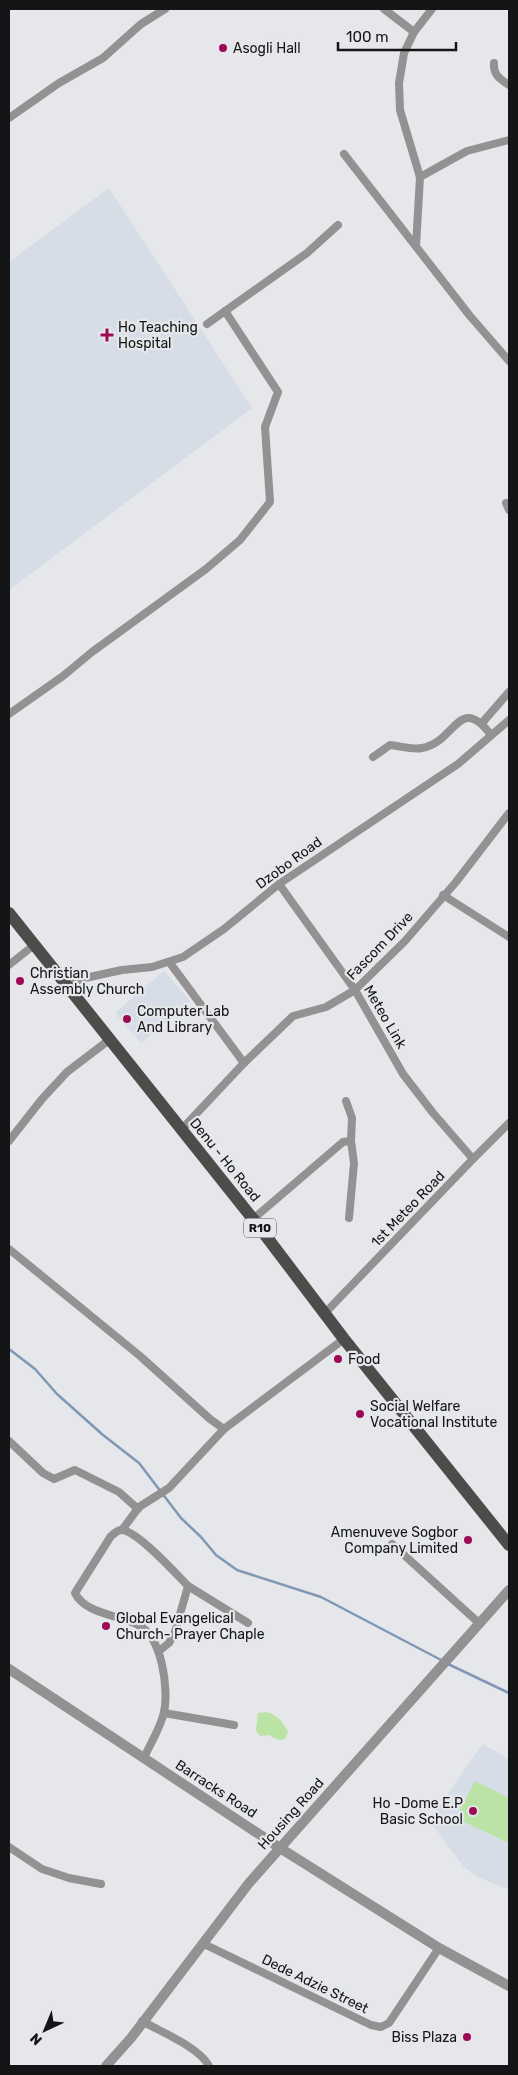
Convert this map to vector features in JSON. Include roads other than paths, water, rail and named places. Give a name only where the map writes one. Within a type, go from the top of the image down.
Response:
[{"type":"main road","name":"Denu - Ho Road","points":[[9,913],[253,1218],[344,1339],[509,1545]]},
{"type":"street","points":[[9,118],[58,83],[103,58],[141,24],[165,9]]},
{"type":"street","points":[[384,9],[414,32]]},
{"type":"street","points":[[416,246],[420,177],[400,110],[399,83],[404,53],[414,32],[432,9]]},
{"type":"street","points":[[494,63],[496,76],[509,85]]},
{"type":"street","points":[[420,177],[467,151],[509,140]]},
{"type":"street","points":[[344,154],[470,316],[509,362]]},
{"type":"street","points":[[207,324],[307,253],[338,226]]},
{"type":"street","points":[[9,714],[206,569],[240,540],[270,502],[266,427],[278,392],[225,310]]},
{"type":"street","points":[[482,723],[509,692]]},
{"type":"street","points":[[372,757],[390,745],[421,748],[428,746],[450,732],[460,720],[468,717],[475,718],[482,723],[491,735]]},
{"type":"street","name":"Dzobo Road","points":[[66,984],[112,972],[170,963],[183,957],[224,929],[279,884],[458,764],[509,720]]},
{"type":"street","name":"Fascom Drive","points":[[181,1130],[244,1063],[293,1016],[326,1007],[355,990],[405,941],[509,813]]},
{"type":"street","name":"Meteo Link","points":[[279,884],[355,990],[403,1074],[432,1114],[473,1159]]},
{"type":"street","points":[[443,895],[509,937]]},
{"type":"street","points":[[9,965],[34,945]]},
{"type":"street","points":[[170,963],[244,1063]]},
{"type":"street","points":[[9,1140],[67,1072],[109,1040]]},
{"type":"street","points":[[346,1101],[352,1118],[351,1142],[354,1163],[349,1218]]},
{"type":"street","name":"1st Meteo Road","points":[[325,1313],[509,1124]]},
{"type":"street","points":[[253,1218],[343,1142],[351,1142]]},
{"type":"street","points":[[9,1249],[140,1356],[210,1419],[224,1429]]},
{"type":"street","points":[[144,1758],[164,1713],[165,1682],[159,1650],[148,1632],[139,1625],[91,1608],[79,1600],[75,1593],[111,1536],[119,1531],[138,1509],[165,1490],[224,1429],[344,1339]]},
{"type":"street","points":[[9,1441],[43,1473],[54,1479],[75,1470],[119,1492],[138,1509]]},
{"type":"street","points":[[119,1531],[133,1535],[153,1550],[188,1586],[248,1623]]},
{"type":"street","points":[[392,1544],[480,1624]]},
{"type":"street","points":[[159,1650],[169,1643],[175,1632],[188,1586]]},
{"type":"street","name":"Housing Road","points":[[106,2066],[204,1944],[248,1883],[446,1663],[509,1590]]},
{"type":"street","name":"Barracks Road","points":[[9,1668],[280,1848],[439,1948],[509,1986]]},
{"type":"street","points":[[164,1713],[234,1725]]},
{"type":"street","points":[[9,1848],[42,1869],[69,1878],[101,1884]]},
{"type":"street","name":"Dede Adzie Street","points":[[204,1944],[371,2026],[380,2027],[389,2023],[439,1948]]},
{"type":"street","points":[[142,2022],[194,2050],[205,2059],[209,2066]]},
{"type":"waterway","points":[[9,1349],[35,1369],[57,1394],[103,1435],[139,1463],[181,1518],[216,1555],[237,1570],[321,1597],[443,1661]]},
{"type":"waterway","points":[[448,1664],[509,1693]]},
{"type":"place","name":"Asogli Hall","points":[[223,48]]},
{"type":"place","name":"Ho Teaching Hospital","points":[[107,335]]},
{"type":"place","name":"Christian Assembly Church","points":[[20,981]]},
{"type":"place","name":"Computer Lab And Library","points":[[127,1019]]},
{"type":"place","name":"Food","points":[[338,1359]]},
{"type":"place","name":"Social Welfare Vocational Institute","points":[[360,1414]]},
{"type":"place","name":"Amenuveve Sogbor Company Limited","points":[[468,1540]]},
{"type":"place","name":"Global Evangelical Church- Prayer Chaple","points":[[106,1626]]},
{"type":"place","name":"Ho -Dome E.P Basic School","points":[[473,1811]]},
{"type":"place","name":"Biss Plaza","points":[[467,2037]]}]
